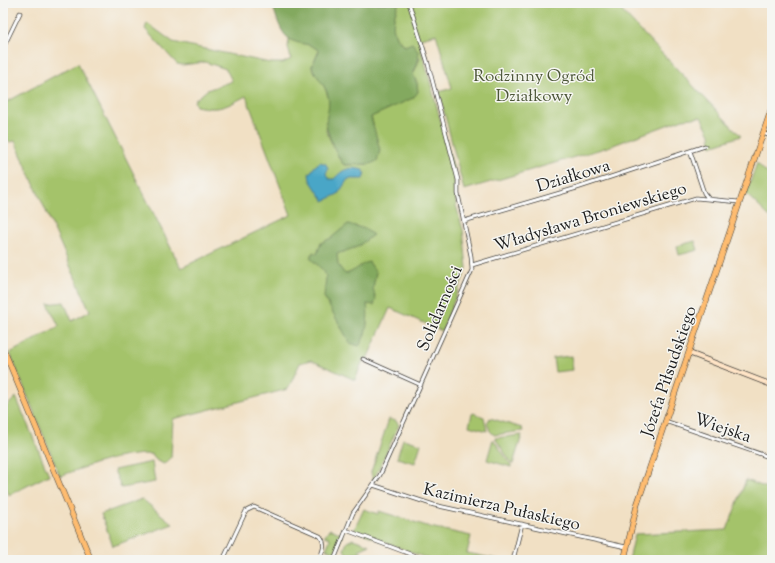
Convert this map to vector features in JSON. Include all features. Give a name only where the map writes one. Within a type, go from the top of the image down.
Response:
[{"type":"main road","name":"Józefa Piłsudskiego","points":[[624,560],[636,510],[665,421],[772,107]]},
{"type":"main road","points":[[3,348],[92,560]]},
{"type":"street","name":"Solidarności","points":[[334,560],[353,513],[374,485],[421,385],[463,290],[472,265],[458,194],[458,180],[427,60],[409,3]]},
{"type":"street","points":[[3,48],[20,13]]},
{"type":"street","points":[[763,133],[772,137]]},
{"type":"street","name":"Działkowa","points":[[464,221],[578,188],[705,146]]},
{"type":"street","points":[[690,151],[708,198]]},
{"type":"street","name":"Władysława Broniewskiego","points":[[472,265],[696,198],[740,202]]},
{"type":"street","points":[[689,353],[772,385]]},
{"type":"street","points":[[363,359],[421,385]]},
{"type":"street","name":"Wiejska","points":[[665,421],[772,458]]},
{"type":"street","name":"Kazimierza Pułaskiego","points":[[374,485],[434,505],[626,547]]},
{"type":"street","points":[[223,560],[246,511],[254,507],[320,536],[324,544],[319,560]]},
{"type":"street","points":[[514,556],[522,524]]},
{"type":"street","points":[[346,530],[426,560]]},
{"type":"green space","points":[[272,3],[399,3],[393,26],[394,32],[396,37],[405,46],[412,43],[418,51],[418,62],[413,75],[417,83],[418,92],[413,98],[371,117],[380,150],[377,161],[370,164],[344,165],[342,162],[333,145],[326,123],[329,104],[327,93],[312,66],[319,51],[310,45],[293,41],[285,35],[279,25]]},
{"type":"green space","name":"Rodzinny Ogród Działkowy","points":[[399,3],[614,3],[741,136],[711,146],[710,134],[701,117],[683,119],[608,147],[464,190],[439,92],[452,88],[436,34],[422,38],[419,41],[454,170],[456,205],[463,230],[467,268],[442,331],[390,308],[367,359],[364,358],[355,380],[311,360],[300,363],[288,389],[173,419],[171,458],[164,464],[157,461],[151,454],[139,454],[105,461],[60,476],[10,353],[59,326],[48,304],[64,302],[72,321],[90,311],[15,141],[9,142],[3,131],[3,104],[78,63],[181,268],[291,215],[246,96],[233,103],[217,108],[196,106],[194,101],[207,90],[232,81],[226,69],[205,62],[183,65],[177,64],[145,29],[147,23],[173,42],[270,63],[283,63],[291,59],[288,47],[289,39],[313,46],[319,51],[312,69],[323,83],[330,101],[326,131],[340,160],[344,165],[370,164],[373,124],[371,117],[417,83],[413,75],[420,58],[405,46],[393,29],[395,13]]},
{"type":"green space","points":[[757,163],[772,178],[772,219],[746,194]]},
{"type":"green space","points":[[348,224],[365,229],[373,235],[357,247],[337,254],[338,265],[345,274],[369,262],[376,272],[373,288],[376,300],[374,305],[367,304],[367,326],[362,342],[359,346],[350,343],[324,297],[326,277],[324,271],[310,258],[313,252],[317,254],[321,243],[331,238]]},
{"type":"green space","points":[[695,241],[698,250],[679,255],[677,246]]},
{"type":"green space","points":[[571,356],[573,370],[555,372],[553,358]]},
{"type":"green space","points":[[16,397],[49,475],[9,495],[3,480],[3,410]]},
{"type":"green space","points":[[473,413],[484,417],[487,431],[469,426]]},
{"type":"green space","points":[[490,418],[522,428],[523,431],[494,435],[490,431],[487,423]]},
{"type":"green space","points":[[389,419],[396,421],[399,425],[373,481],[371,472]]},
{"type":"green space","points":[[522,435],[513,464],[512,464],[495,438]]},
{"type":"green space","points":[[403,439],[421,444],[415,463],[397,458]]},
{"type":"green space","points":[[493,439],[511,465],[511,467],[487,460]]},
{"type":"green space","points":[[152,462],[155,482],[121,488],[114,470]]},
{"type":"green space","points":[[746,480],[772,490],[772,560],[629,560],[635,534],[727,530]]},
{"type":"green space","points":[[142,499],[173,524],[113,546],[101,514]]},
{"type":"green space","points":[[364,509],[378,514],[379,511],[430,527],[471,536],[467,553],[501,560],[431,560],[354,530]]},
{"type":"green space","points":[[330,529],[342,535],[335,552],[326,549],[330,540],[329,537],[324,536]]},
{"type":"green space","points":[[353,539],[370,545],[359,550],[362,553],[347,554],[344,550],[347,542]]},
{"type":"water","points":[[320,162],[326,164],[328,169],[326,174],[329,179],[334,179],[340,173],[350,168],[363,170],[365,174],[363,179],[348,179],[338,194],[324,201],[310,180],[309,174]]}]
